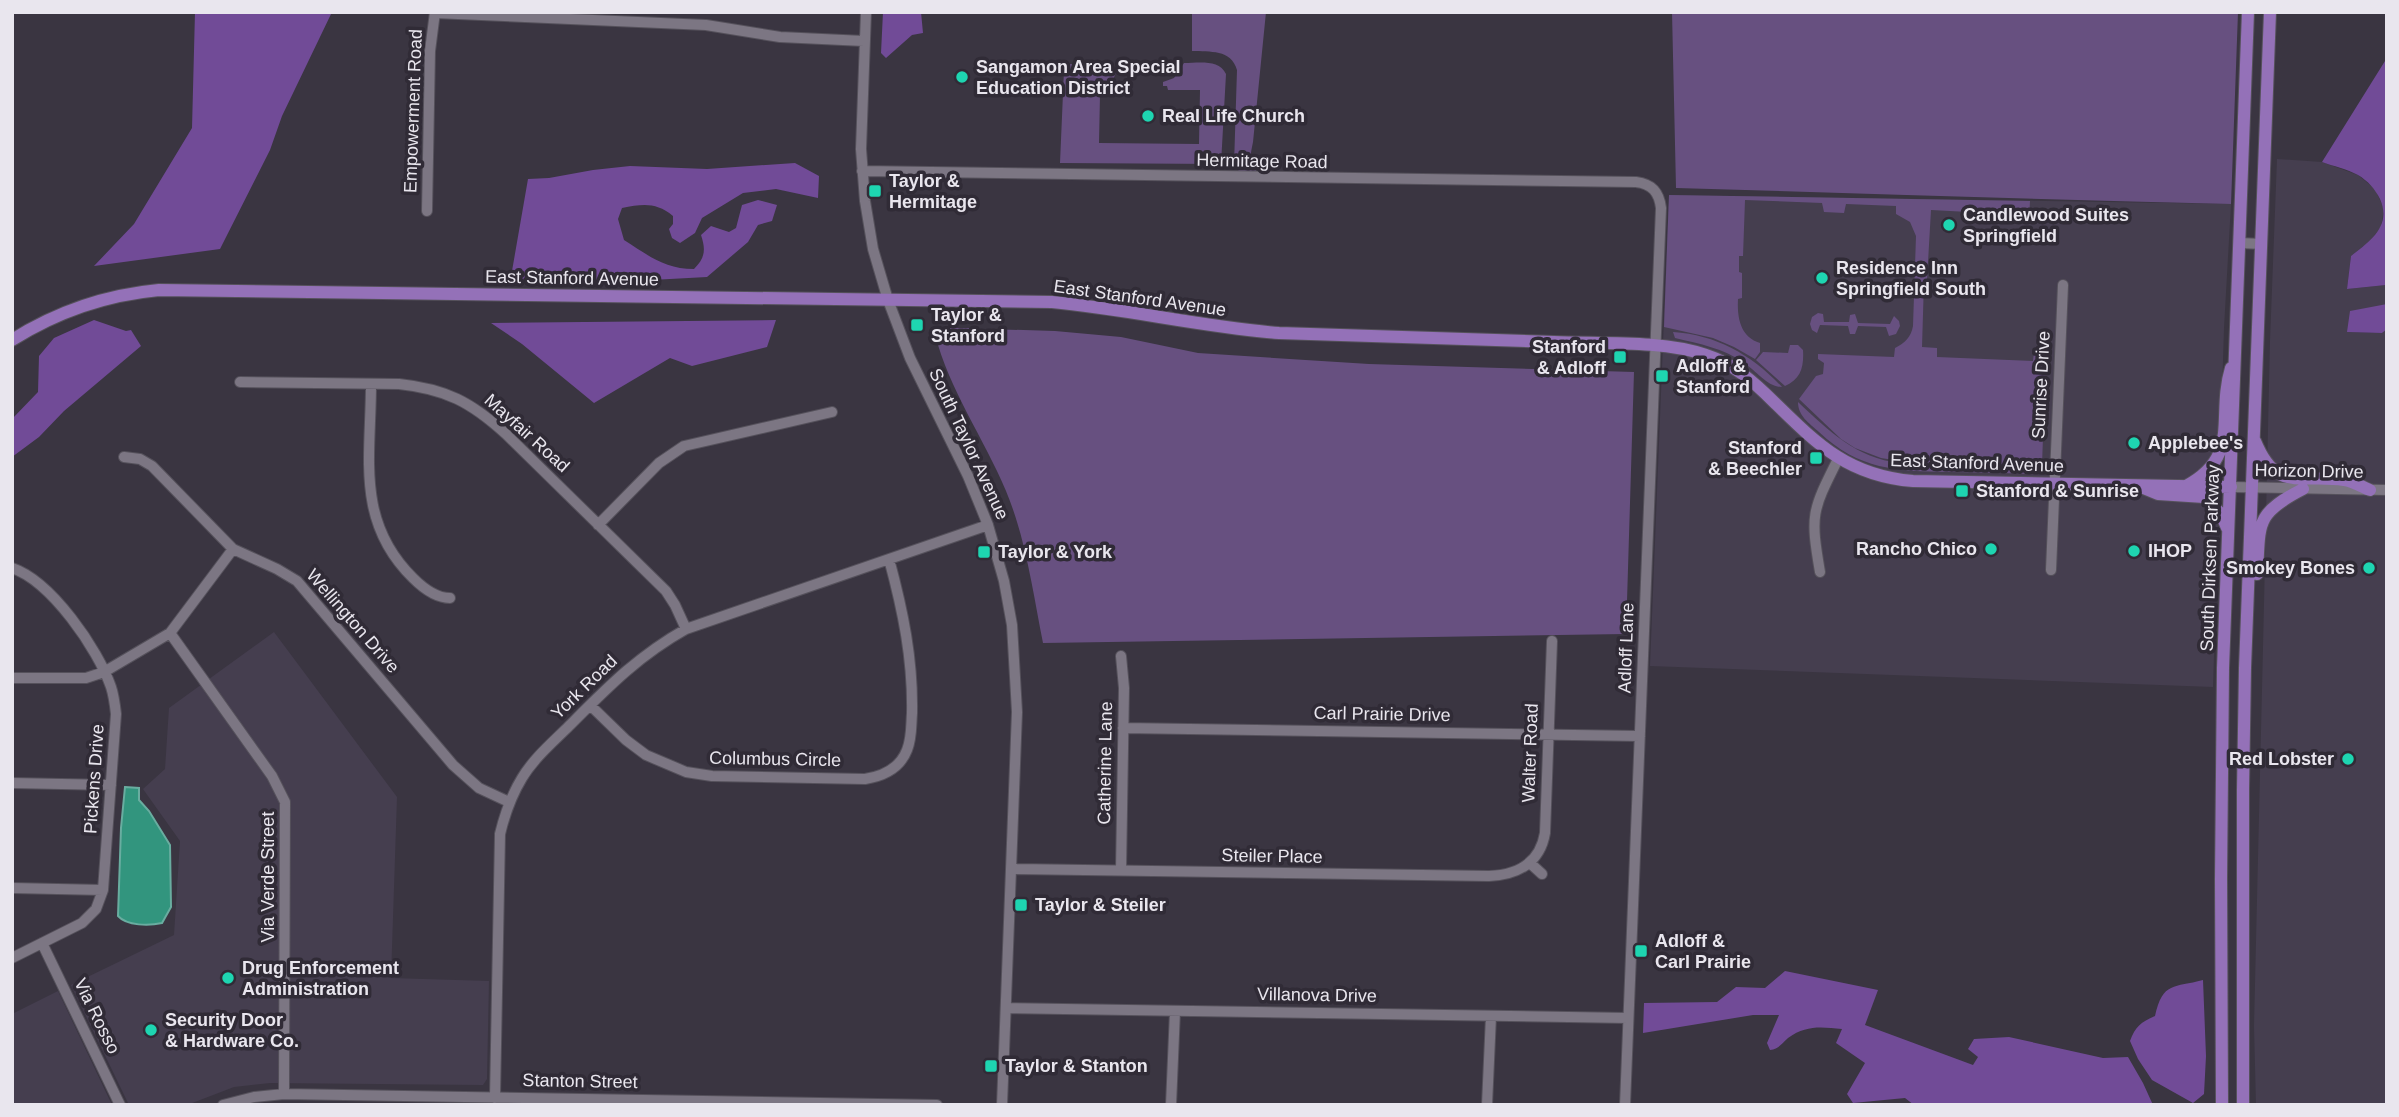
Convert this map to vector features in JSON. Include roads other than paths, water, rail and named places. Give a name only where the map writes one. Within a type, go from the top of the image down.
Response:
[{"type":"main road","name":"South Dirksen Parkway","points":[[2222,1105],[2221,784],[2248,12]]},
{"type":"main road","points":[[2243,1105],[2242,803],[2270,12]]},
{"type":"main road","name":"East Stanford Avenue","points":[[12,340],[78,306],[118,295],[159,290],[1052,302],[1230,329],[1279,333],[1686,349],[1737,369],[1838,459],[1871,474],[1898,480],[2231,487]]},
{"type":"main road","points":[[2186,486],[2216,463],[2220,455],[2224,444],[2226,385],[2236,351]]},
{"type":"main road","points":[[2254,440],[2269,466],[2281,476],[2294,479],[2346,480],[2371,490]]},
{"type":"main road","points":[[2134,485],[2158,494],[2204,497],[2221,514],[2229,533]]},
{"type":"main road","points":[[2247,612],[2257,581],[2259,529],[2262,519],[2271,508],[2303,489]]},
{"type":"street","name":"South Taylor Avenue","points":[[866,12],[861,112],[862,171],[873,249],[910,358],[968,476],[988,525],[1004,581],[1016,657],[1017,712],[1002,1105]]},
{"type":"street","points":[[435,13],[706,24],[780,37],[864,41]]},
{"type":"street","name":"Empowerment Road","points":[[428,211],[430,51],[435,13]]},
{"type":"street","name":"Hermitage Road","points":[[862,171],[1636,182],[1646,184],[1658,194]]},
{"type":"street","name":"Adloff Lane","points":[[1625,1105],[1661,208],[1658,194]]},
{"type":"street","points":[[2240,243],[2262,244]]},
{"type":"street","name":"Sunrise Drive","points":[[2051,570],[2063,285]]},
{"type":"street","name":"Mayfair Road","points":[[240,382],[423,387],[447,393],[469,404],[506,434],[666,592],[676,605],[686,629]]},
{"type":"street","points":[[371,384],[370,489],[377,525],[391,554],[403,568],[427,590],[450,598]]},
{"type":"street","points":[[598,525],[659,463],[684,446],[832,412]]},
{"type":"street","name":"Wellington Drive","points":[[124,457],[140,459],[152,466],[233,549],[277,569],[304,587],[453,765],[480,788],[509,802]]},
{"type":"street","points":[[1820,572],[1814,540],[1814,511],[1838,459]]},
{"type":"street","name":"Horizon Drive","points":[[2231,487],[2387,490]]},
{"type":"street","name":"York Road","points":[[495,1098],[498,849],[509,802],[523,775],[590,705],[643,655],[686,629],[988,525]]},
{"type":"street","points":[[12,678],[86,678],[104,672],[170,633],[233,549]]},
{"type":"street","name":"Columbus Circle","points":[[590,705],[626,740],[646,755],[673,769],[712,776],[874,778],[888,772],[908,750],[912,687],[905,619],[889,559]]},
{"type":"street","name":"Pickens Drive","points":[[12,568],[24,572],[46,588],[77,627],[112,689],[116,714],[103,890]]},
{"type":"street","name":"Via Verde Street","points":[[170,633],[272,776],[285,802],[284,1094]]},
{"type":"street","name":"Walter Road","points":[[1530,863],[1541,848],[1545,833],[1552,641]]},
{"type":"street","name":"Catherine Lane","points":[[1121,656],[1121,872]]},
{"type":"street","name":"Carl Prairie Drive","points":[[1123,728],[1640,736]]},
{"type":"street","points":[[12,783],[111,785]]},
{"type":"street","points":[[1530,863],[1542,874]]},
{"type":"street","name":"Steiler Place","points":[[1012,869],[1502,876],[1518,872],[1530,863]]},
{"type":"street","points":[[12,888],[103,890],[96,909],[88,919],[12,958]]},
{"type":"street","name":"Via Rosso","points":[[43,943],[120,1105]]},
{"type":"street","name":"Villanova Drive","points":[[1006,1008],[1628,1018]]},
{"type":"street","points":[[1171,1105],[1175,1011]]},
{"type":"street","points":[[1487,1105],[1491,1016]]},
{"type":"street","name":"Stanton Street","points":[[223,1105],[254,1097],[284,1094],[937,1105]]},
{"type":"place","name":"Sangamon Area Special Education District","points":[[962,77]]},
{"type":"place","name":"Real Life Church","points":[[1148,116]]},
{"type":"place","name":"Taylor & Hermitage","points":[[875,191]]},
{"type":"place","name":"Candlewood Suites Springfield","points":[[1949,225]]},
{"type":"place","name":"Residence Inn Springfield South","points":[[1822,278]]},
{"type":"place","name":"Taylor & Stanford","points":[[917,325]]},
{"type":"place","name":"Stanford & Adloff","points":[[1620,357]]},
{"type":"place","name":"Adloff & Stanford","points":[[1662,376]]},
{"type":"place","name":"Applebee's","points":[[2134,443]]},
{"type":"place","name":"Stanford & Beechler","points":[[1816,458]]},
{"type":"place","name":"Stanford & Sunrise","points":[[1962,491]]},
{"type":"place","name":"Rancho Chico","points":[[1991,549]]},
{"type":"place","name":"IHOP","points":[[2134,551]]},
{"type":"place","name":"Taylor & York","points":[[984,552]]},
{"type":"place","name":"Smokey Bones","points":[[2369,568]]},
{"type":"place","name":"Red Lobster","points":[[2348,759]]},
{"type":"place","name":"Taylor & Steiler","points":[[1021,905]]},
{"type":"place","name":"Adloff & Carl Prairie","points":[[1641,951]]},
{"type":"place","name":"Drug Enforcement Administration","points":[[228,978]]},
{"type":"place","name":"Security Door & Hardware Co.","points":[[151,1030]]},
{"type":"place","name":"Taylor & Stanton","points":[[991,1066]]}]
